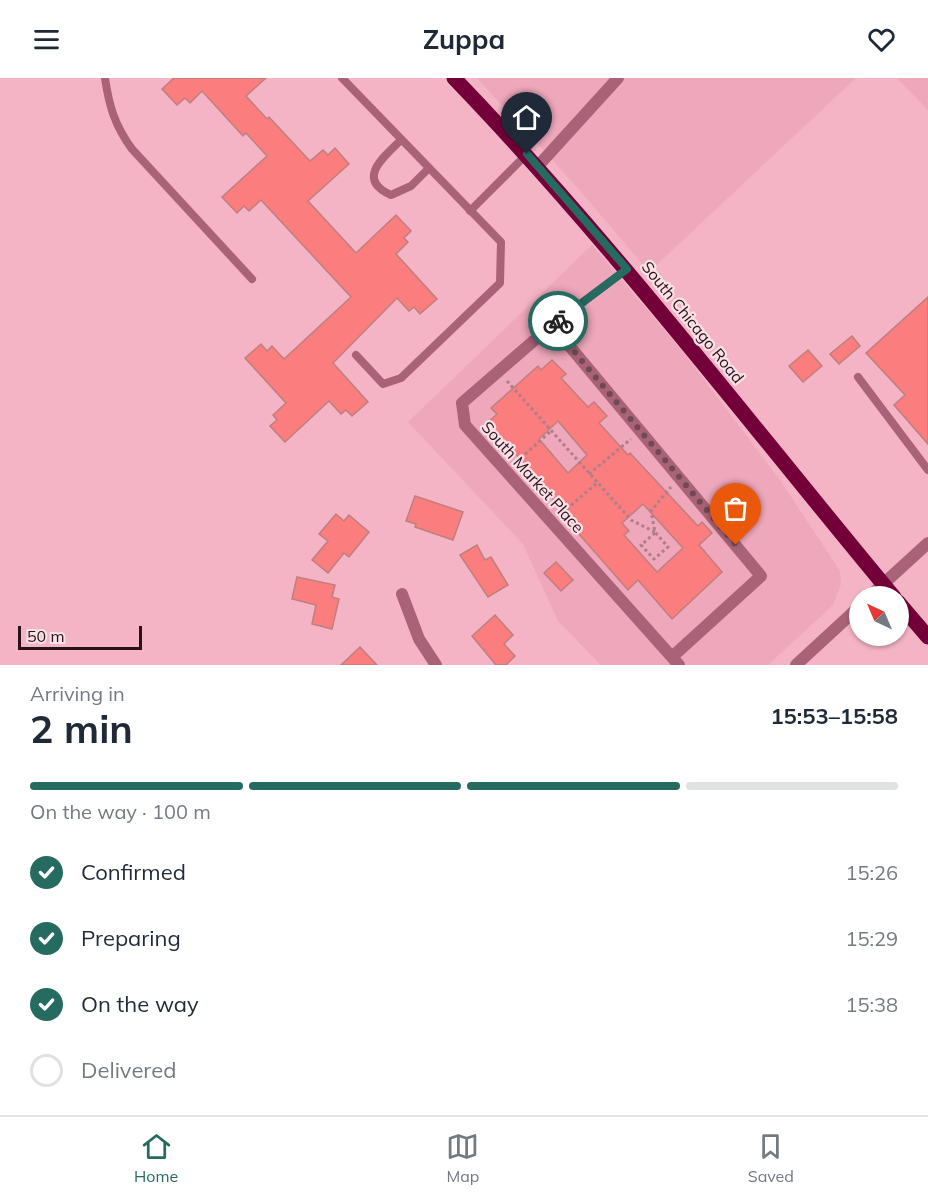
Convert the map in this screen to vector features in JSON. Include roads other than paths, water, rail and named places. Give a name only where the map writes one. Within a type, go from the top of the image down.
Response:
[{"type":"main road","name":"South Chicago Road","points":[[454,78],[533,160],[627,269],[884,584]]},
{"type":"main road","points":[[909,615],[928,637]]},
{"type":"street","points":[[533,160],[618,78]]},
{"type":"street","name":"South Market Place","points":[[552,325],[681,477],[761,576],[676,661],[465,425],[462,404],[552,325]]},
{"type":"street","points":[[882,586],[928,543]]},
{"type":"street","points":[[402,594],[419,639],[436,665]]},
{"type":"street","points":[[795,665],[849,616]]},
{"type":"lane","points":[[105,78],[108,102],[116,127],[132,149],[252,279]]},
{"type":"lane","points":[[342,78],[501,242],[500,283],[401,378],[383,384],[356,355]]},
{"type":"lane","points":[[401,140],[376,165],[374,174],[376,184],[382,191],[391,195],[401,192],[429,168]]},
{"type":"lane","points":[[470,211],[533,160]]},
{"type":"lane","name":"South Market Place","points":[[552,325],[627,269]]},
{"type":"lane","points":[[858,377],[928,470]]}]
